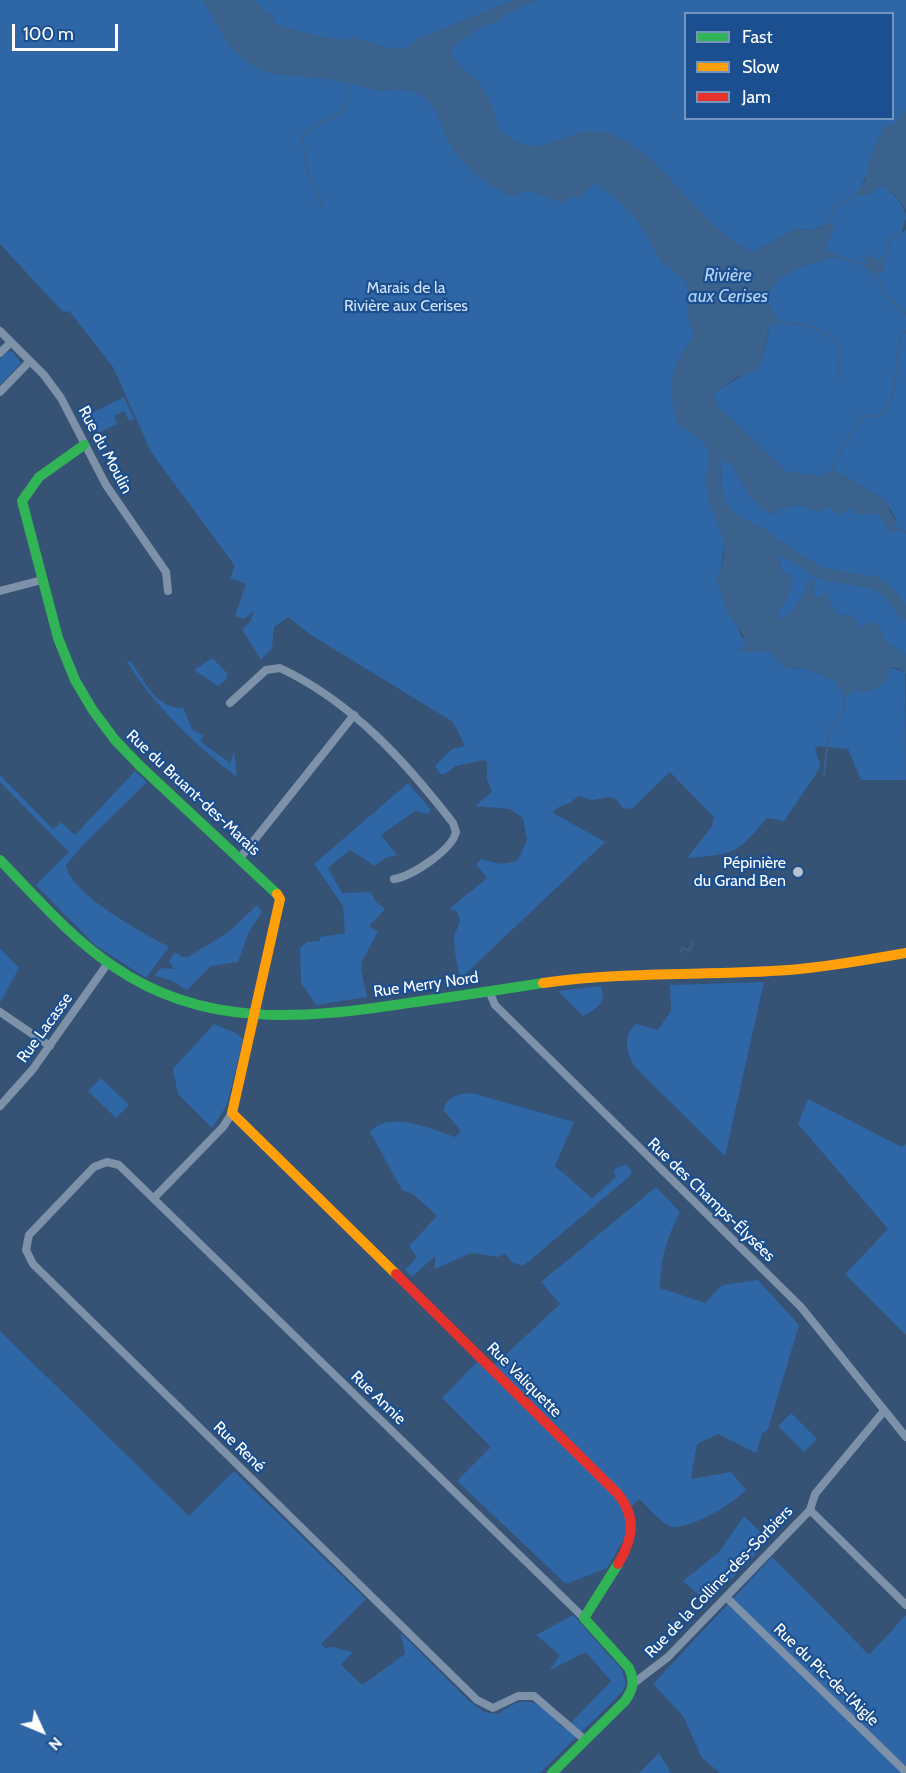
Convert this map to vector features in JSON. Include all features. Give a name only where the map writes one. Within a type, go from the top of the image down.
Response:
[{"type":"street","name":"Rue du Moulin","points":[[0,331],[62,398],[84,445],[124,514],[166,572],[168,591]]},
{"type":"street","points":[[0,352],[11,342]]},
{"type":"street","points":[[0,392],[30,361]]},
{"type":"street","name":"Rue du Bruant-des-Marais","points":[[84,445],[48,470],[23,497],[56,630],[69,666],[85,698],[103,725],[140,766],[277,891],[281,904],[255,1017]]},
{"type":"street","points":[[0,591],[42,580]]},
{"type":"street","points":[[230,703],[266,670],[276,667],[354,715],[403,762],[456,829],[453,840],[420,868],[394,879]]},
{"type":"street","points":[[240,858],[354,715]]},
{"type":"street","name":"Rue Merry Nord","points":[[0,860],[72,933],[108,963],[145,985],[185,1002],[227,1013],[255,1017],[329,1015],[614,975],[807,968],[906,953]]},
{"type":"street","name":"Rue Lacasse","points":[[0,1106],[50,1046],[108,963]]},
{"type":"street","name":"Rue des Champs-Élysées","points":[[489,991],[495,1005],[801,1307],[906,1437]]},
{"type":"street","points":[[0,1012],[50,1046]]},
{"type":"street","points":[[155,1197],[223,1127],[232,1113],[255,1017]]},
{"type":"street","name":"Rue Valiquette","points":[[232,1113],[625,1503],[632,1524],[630,1540],[584,1618]]},
{"type":"street","name":"Rue René","points":[[155,1197],[119,1165],[111,1162],[98,1164],[32,1230],[27,1239],[27,1255],[33,1264],[477,1700],[492,1708],[518,1696],[534,1696],[585,1740]]},
{"type":"street","name":"Rue Annie","points":[[155,1197],[584,1618]]},
{"type":"street","name":"Rue de la Colline-des-Sorbiers","points":[[634,1683],[668,1657],[810,1510],[815,1494],[884,1411]]},
{"type":"street","points":[[810,1510],[906,1605]]},
{"type":"street","name":"Rue du Pic-de-l'Aigle","points":[[726,1597],[906,1772]]},
{"type":"street","points":[[552,1773],[629,1696],[634,1683],[629,1668],[584,1618]]},
{"type":"green space","name":"Marais de la Rivière aux Cerises","points":[[0,0],[906,0],[906,128],[871,157],[869,170],[859,191],[883,186],[898,200],[904,209],[906,218],[902,233],[906,230],[906,656],[885,641],[875,621],[860,627],[852,616],[837,614],[829,602],[816,598],[809,579],[802,596],[792,610],[783,619],[777,616],[790,591],[791,577],[782,572],[778,555],[779,552],[789,553],[759,527],[740,518],[725,504],[722,497],[722,453],[732,464],[740,481],[771,514],[794,506],[805,506],[816,512],[827,506],[846,510],[853,508],[854,514],[877,514],[890,532],[896,519],[884,499],[832,469],[821,476],[787,472],[717,406],[714,393],[762,363],[770,322],[768,294],[776,282],[783,275],[801,266],[839,257],[826,249],[827,224],[813,230],[795,229],[753,252],[714,340],[712,420],[706,486],[724,541],[721,570],[716,578],[741,636],[746,640],[746,644],[738,652],[769,651],[786,668],[807,669],[861,692],[889,667],[905,672],[906,780],[861,780],[848,749],[819,746],[815,749],[820,765],[818,771],[784,821],[767,818],[748,839],[733,850],[715,855],[687,858],[712,826],[714,817],[670,772],[632,809],[622,808],[613,798],[592,800],[578,796],[553,813],[605,842],[460,979],[454,939],[460,920],[457,911],[449,909],[487,878],[476,864],[481,859],[501,864],[517,861],[527,841],[523,818],[510,809],[475,806],[492,792],[487,779],[487,762],[484,760],[456,766],[445,774],[440,774],[435,766],[452,749],[465,746],[453,722],[311,635],[288,617],[274,627],[272,648],[261,660],[242,629],[250,622],[254,611],[244,619],[235,616],[246,584],[230,578],[235,566],[151,452],[113,367],[70,312],[62,311],[0,244]]},
{"type":"green space","points":[[12,351],[21,363],[0,385],[0,359],[7,352]]},
{"type":"green space","points":[[124,397],[134,419],[129,421],[124,411],[114,416],[117,424],[96,434],[86,416]]},
{"type":"green space","points":[[212,658],[228,674],[225,681],[218,686],[194,670]]},
{"type":"green space","points":[[126,660],[131,662],[158,699],[165,704],[183,708],[192,729],[204,736],[200,741],[230,763],[234,752],[237,777],[176,724],[149,693]]},
{"type":"green space","points":[[135,771],[147,782],[83,845],[66,865],[80,888],[93,900],[126,923],[169,947],[146,978],[95,945],[36,885],[69,852],[0,782],[0,775],[53,829],[61,822],[75,835]]},
{"type":"green space","points":[[408,783],[431,810],[428,814],[415,811],[381,835],[397,855],[385,858],[375,866],[350,850],[328,868],[342,893],[371,892],[375,901],[385,909],[369,926],[378,932],[362,961],[361,970],[367,997],[316,1005],[301,983],[300,948],[307,942],[320,941],[320,937],[345,933],[343,906],[314,864]]},
{"type":"green space","points":[[257,905],[262,912],[249,932],[238,962],[211,966],[187,990],[170,980],[155,976],[160,968],[174,969],[169,961],[175,952],[182,957],[188,957],[229,932]]},
{"type":"green space","points":[[0,948],[19,968],[0,1003]]},
{"type":"green space","points":[[764,982],[725,1156],[635,1067],[628,1050],[627,1039],[632,1028],[637,1024],[658,1030],[671,1011],[670,985]]},
{"type":"green space","points":[[601,986],[603,997],[599,1005],[583,1016],[558,991]]},
{"type":"green space","points":[[214,1024],[238,1034],[243,1040],[227,1105],[212,1128],[178,1094],[173,1069]]},
{"type":"green space","points":[[101,1078],[129,1105],[116,1118],[88,1091]]},
{"type":"green space","points":[[472,1093],[574,1122],[555,1166],[592,1198],[616,1177],[613,1170],[626,1164],[632,1171],[630,1176],[523,1266],[512,1262],[505,1254],[498,1257],[471,1253],[435,1269],[435,1256],[412,1277],[405,1270],[417,1257],[409,1246],[437,1216],[413,1194],[402,1190],[370,1132],[378,1125],[400,1122],[424,1126],[455,1137],[461,1131],[444,1111],[445,1106],[454,1097]]},
{"type":"green space","points":[[808,1099],[902,1147],[906,1144],[906,1335],[845,1274],[888,1229],[798,1124]]},
{"type":"green space","points":[[656,1187],[680,1212],[665,1249],[660,1288],[705,1303],[722,1285],[758,1280],[799,1325],[768,1429],[762,1434],[756,1453],[718,1434],[697,1444],[691,1479],[731,1472],[746,1490],[708,1516],[684,1526],[674,1527],[663,1522],[639,1499],[625,1513],[628,1532],[607,1568],[566,1584],[457,1481],[491,1447],[442,1398],[478,1361],[488,1371],[560,1304],[541,1282]]},
{"type":"green space","points":[[0,1331],[189,1516],[234,1471],[366,1599],[321,1644],[325,1648],[332,1647],[353,1652],[341,1665],[362,1685],[405,1654],[401,1633],[468,1700],[484,1712],[498,1714],[509,1706],[527,1701],[542,1707],[565,1729],[611,1681],[586,1652],[549,1671],[560,1655],[536,1635],[573,1615],[622,1670],[626,1684],[622,1692],[540,1773],[0,1773]]},
{"type":"green space","points":[[791,1413],[817,1439],[804,1452],[778,1426]]},
{"type":"green space","points":[[744,1516],[769,1540],[708,1603],[683,1581],[719,1552]]},
{"type":"green space","points":[[772,1557],[869,1655],[906,1615],[906,1773],[720,1773],[702,1758],[683,1716],[653,1684]]},
{"type":"green space","points":[[659,1753],[671,1773],[639,1773]]},
{"type":"water","name":"Rivière aux Cerises","points":[[202,0],[255,0],[264,11],[274,16],[274,23],[282,26],[320,36],[347,40],[351,37],[394,49],[406,49],[417,39],[513,0],[538,0],[506,14],[497,23],[484,25],[453,47],[451,55],[480,84],[488,96],[498,130],[527,146],[551,143],[581,132],[604,132],[616,136],[635,147],[653,162],[716,227],[753,252],[795,229],[813,230],[835,222],[826,249],[840,257],[796,269],[786,274],[771,289],[767,300],[779,322],[769,326],[762,363],[755,371],[737,377],[715,393],[717,406],[787,472],[821,476],[832,469],[884,499],[900,531],[890,532],[877,514],[853,514],[853,508],[838,515],[827,506],[816,512],[805,506],[794,506],[771,514],[753,499],[743,486],[732,464],[726,463],[723,454],[721,480],[724,497],[731,509],[741,517],[765,529],[790,553],[780,552],[778,555],[782,572],[791,577],[790,591],[777,616],[783,619],[792,610],[802,596],[809,579],[816,583],[812,590],[816,598],[830,591],[829,602],[837,614],[852,616],[860,627],[875,621],[885,641],[906,656],[906,673],[901,669],[890,667],[886,679],[879,688],[868,691],[855,690],[845,697],[834,681],[807,669],[786,668],[769,651],[737,652],[746,645],[746,640],[727,612],[716,578],[722,566],[724,554],[723,542],[706,485],[707,448],[698,438],[679,426],[672,400],[671,389],[675,369],[693,337],[693,330],[687,316],[687,287],[685,280],[661,261],[637,220],[614,196],[594,183],[581,198],[569,198],[563,203],[527,190],[512,197],[484,181],[460,158],[448,140],[433,107],[423,97],[406,90],[375,90],[332,80],[279,75],[257,68],[247,62],[232,47]]},
{"type":"water","points":[[906,110],[906,210],[895,195],[883,186],[878,187],[872,194],[852,197],[865,181],[871,154],[886,123],[892,127]]},
{"type":"water","points":[[867,255],[875,259],[885,257],[883,264],[886,271],[879,271],[875,276],[864,266]]},
{"type":"waterway","points":[[322,207],[306,167],[302,136],[346,109],[346,82]]},
{"type":"waterway","points":[[827,224],[836,207],[852,197]]},
{"type":"waterway","points":[[885,258],[890,247],[888,241],[901,233]]},
{"type":"waterway","points":[[840,257],[864,265]]},
{"type":"waterway","points":[[875,271],[885,295],[906,315]]},
{"type":"waterway","points":[[779,322],[808,325],[829,336],[841,347],[838,378]]},
{"type":"waterway","points":[[832,469],[860,416],[879,415],[892,399],[898,351],[906,331]]},
{"type":"waterway","points":[[898,529],[906,532]]},
{"type":"waterway","name":"Rivière aux Cerises","points":[[778,546],[821,574],[876,583],[889,593],[906,615]]},
{"type":"waterway","points":[[809,579],[813,568]]},
{"type":"waterway","points":[[824,775],[829,732],[844,711],[845,697]]},
{"type":"waterway","points":[[680,953],[682,948],[689,950],[693,943]]},
{"type":"traffic: fast","points":[[84,445],[39,477],[22,501],[58,638],[75,680],[92,709],[115,740],[277,894]]},
{"type":"traffic: fast","points":[[0,860],[68,929],[113,966],[147,986],[183,1001],[219,1010],[293,1015],[331,1013],[543,983]]},
{"type":"traffic: fast","points":[[552,1773],[625,1701],[630,1693],[632,1677],[629,1668],[584,1618],[618,1564]]},
{"type":"traffic: slow","points":[[277,894],[280,899],[232,1113],[396,1274]]},
{"type":"traffic: slow","points":[[543,983],[635,975],[789,970],[906,953]]},
{"type":"traffic: jam","points":[[396,1274],[618,1494],[628,1512],[631,1529],[627,1546],[618,1564]]},
{"type":"place","name":"Pépinière du Grand Ben","points":[[798,872]]}]
